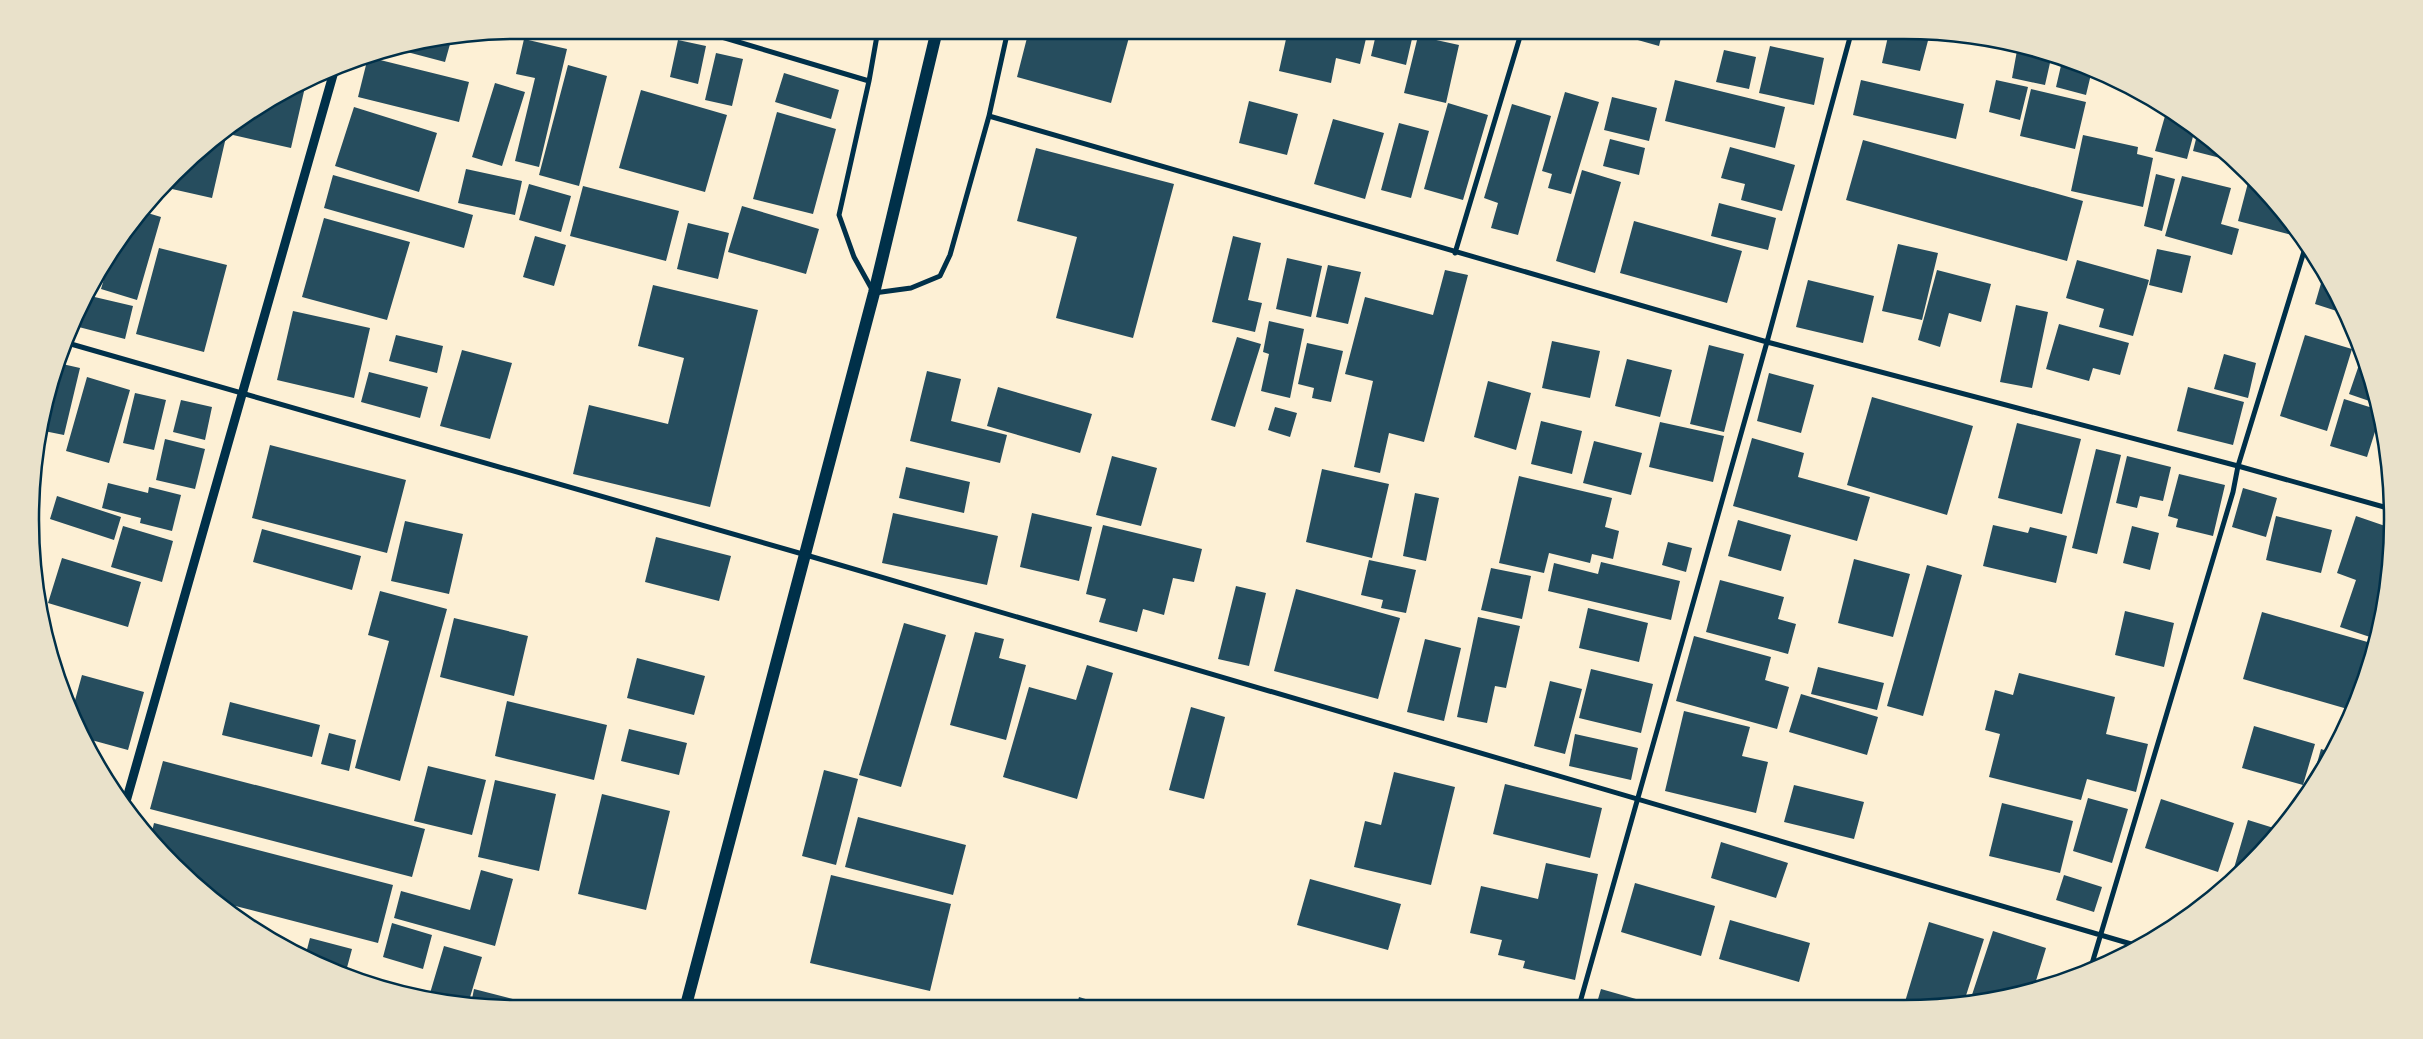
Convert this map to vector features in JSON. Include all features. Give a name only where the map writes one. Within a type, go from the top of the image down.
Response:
[{"type":"main road","points":[[687,1000],[874,293],[935,39]]},
{"type":"street","points":[[728,39],[869,81]]},
{"type":"street","points":[[876,39],[839,215],[854,257],[874,293],[911,288],[940,276],[950,254],[988,116],[1006,39]]},
{"type":"street","points":[[1455,253],[1519,39]]},
{"type":"street","points":[[1581,1000],[1767,342],[1850,39]]},
{"type":"street","points":[[127,797],[334,76]]},
{"type":"street","points":[[988,116],[1767,342],[2238,466],[2384,507]]},
{"type":"street","points":[[2093,961],[2233,492],[2238,466],[2303,253]]},
{"type":"street","points":[[72,344],[806,555],[1637,801],[2130,944]]},
{"type":"building","points":[[524,39],[567,49],[539,167],[515,161],[535,78],[516,74]]},
{"type":"building","points":[[1027,39],[1129,39],[1111,103],[1017,77]]},
{"type":"building","points":[[1286,39],[1366,39],[1360,64],[1336,58],[1331,83],[1279,71]]},
{"type":"building","points":[[1375,39],[1412,39],[1406,65],[1371,56]]},
{"type":"building","points":[[1417,39],[1432,39],[1459,45],[1446,103],[1404,93]]},
{"type":"building","points":[[1634,39],[1661,39],[1659,46]]},
{"type":"building","points":[[1887,39],[1928,40],[1920,71],[1882,63]]},
{"type":"building","points":[[678,40],[706,46],[698,84],[670,77]]},
{"type":"building","points":[[450,44],[445,62],[408,52]]},
{"type":"building","points":[[1770,46],[1824,58],[1814,105],[1759,93]]},
{"type":"building","points":[[1724,50],[1756,57],[1749,89],[1716,82]]},
{"type":"building","points":[[2017,52],[2050,62],[2045,85],[2012,78]]},
{"type":"building","points":[[716,53],[743,59],[732,106],[705,100]]},
{"type":"building","points":[[379,60],[469,82],[459,122],[358,97],[366,64]]},
{"type":"building","points":[[568,65],[607,76],[579,186],[539,175]]},
{"type":"building","points":[[2061,65],[2090,77],[2086,95],[2056,87]]},
{"type":"building","points":[[784,73],[839,90],[831,119],[775,102]]},
{"type":"building","points":[[1675,80],[1785,107],[1775,148],[1665,121]]},
{"type":"building","points":[[1861,80],[1964,104],[1956,139],[1853,115]]},
{"type":"building","points":[[1996,80],[2028,87],[2020,120],[1989,112]]},
{"type":"building","points":[[495,83],[525,92],[502,166],[472,157]]},
{"type":"building","points":[[304,89],[291,148],[233,135],[252,120]]},
{"type":"building","points":[[2031,89],[2086,102],[2075,149],[2020,136]]},
{"type":"building","points":[[641,90],[727,115],[705,192],[619,168]]},
{"type":"building","points":[[1565,92],[1599,102],[1571,194],[1548,188],[1552,174],[1542,171]]},
{"type":"building","points":[[1612,97],[1657,108],[1649,141],[1604,130]]},
{"type":"building","points":[[1249,101],[1298,114],[1287,155],[1239,143]]},
{"type":"building","points":[[1448,103],[1488,115],[1463,200],[1424,189]]},
{"type":"building","points":[[1512,104],[1551,116],[1518,235],[1491,228],[1498,203],[1484,198]]},
{"type":"building","points":[[354,107],[437,133],[419,192],[335,166]]},
{"type":"building","points":[[777,112],[836,129],[813,214],[753,199]]},
{"type":"building","points":[[2165,116],[2193,136],[2187,159],[2155,151]]},
{"type":"building","points":[[1333,119],[1384,133],[1365,199],[1314,184]]},
{"type":"building","points":[[1399,123],[1429,131],[1411,198],[1381,190]]},
{"type":"building","points":[[2083,135],[2138,147],[2137,154],[2153,158],[2143,207],[2071,191]]},
{"type":"building","points":[[2196,138],[2220,158],[2193,151]]},
{"type":"building","points":[[225,139],[212,198],[172,189],[203,158]]},
{"type":"building","points":[[1610,139],[1645,148],[1639,175],[1603,166]]},
{"type":"building","points":[[1863,140],[2083,201],[2067,261],[1846,200]]},
{"type":"building","points":[[1730,147],[1795,165],[1782,211],[1741,200],[1745,184],[1721,178]]},
{"type":"building","points":[[1036,148],[1174,184],[1133,338],[1056,318],[1077,237],[1017,221]]},
{"type":"building","points":[[466,169],[522,181],[515,215],[458,203]]},
{"type":"building","points":[[1582,170],[1621,182],[1595,273],[1556,261]]},
{"type":"building","points":[[2156,174],[2175,179],[2162,231],[2144,226]]},
{"type":"building","points":[[333,175],[473,215],[464,248],[324,208]]},
{"type":"building","points":[[2182,176],[2231,188],[2221,224],[2239,229],[2232,255],[2165,236]]},
{"type":"building","points":[[529,184],[571,196],[561,232],[519,220]]},
{"type":"building","points":[[2248,185],[2290,235],[2238,221]]},
{"type":"building","points":[[583,186],[679,211],[666,261],[570,236]]},
{"type":"building","points":[[1719,203],[1776,218],[1768,250],[1711,236]]},
{"type":"building","points":[[742,206],[819,229],[806,274],[728,252]]},
{"type":"building","points":[[149,213],[161,217],[137,300],[101,289],[105,276],[138,227]]},
{"type":"building","points":[[324,218],[410,242],[387,320],[302,297]]},
{"type":"building","points":[[1634,221],[1742,251],[1727,303],[1620,273]]},
{"type":"building","points":[[688,223],[729,233],[718,279],[677,269]]},
{"type":"building","points":[[535,236],[566,245],[554,286],[523,277]]},
{"type":"building","points":[[1233,236],[1261,243],[1248,300],[1262,303],[1255,332],[1212,322]]},
{"type":"building","points":[[1898,244],[1938,253],[1922,320],[1882,311]]},
{"type":"building","points":[[159,248],[227,265],[204,352],[136,334]]},
{"type":"building","points":[[2157,249],[2191,256],[2182,293],[2149,285]]},
{"type":"building","points":[[1287,258],[1322,266],[1311,317],[1276,309]]},
{"type":"building","points":[[2077,260],[2149,280],[2133,336],[2099,327],[2104,309],[2066,298]]},
{"type":"building","points":[[1328,265],[1361,272],[1348,324],[1316,317]]},
{"type":"building","points":[[1445,270],[1468,275],[1424,442],[1389,433],[1380,473],[1354,467],[1373,381],[1345,374],[1365,297],[1433,315]]},
{"type":"building","points":[[1937,270],[1991,284],[1981,322],[1949,313],[1940,347],[1918,340]]},
{"type":"building","points":[[1808,280],[1874,296],[1863,343],[1796,327]]},
{"type":"building","points":[[2321,282],[2337,311],[2315,304]]},
{"type":"building","points":[[653,285],[758,310],[710,507],[573,474],[589,405],[668,424],[684,358],[638,346]]},
{"type":"building","points":[[93,297],[133,306],[125,339],[79,327]]},
{"type":"building","points":[[2016,305],[2048,312],[2032,388],[2000,382]]},
{"type":"building","points":[[293,311],[370,328],[354,398],[277,380]]},
{"type":"building","points":[[1269,321],[1304,329],[1290,398],[1261,391],[1269,354],[1263,352]]},
{"type":"building","points":[[2059,324],[2129,343],[2120,375],[2093,368],[2089,381],[2046,369]]},
{"type":"building","points":[[396,335],[443,346],[437,373],[389,361]]},
{"type":"building","points":[[2305,335],[2352,349],[2327,431],[2280,416]]},
{"type":"building","points":[[1237,337],[1261,344],[1235,427],[1211,420]]},
{"type":"building","points":[[1552,341],[1600,351],[1590,398],[1542,388]]},
{"type":"building","points":[[1307,343],[1343,351],[1331,402],[1312,398],[1314,388],[1298,384]]},
{"type":"building","points":[[1709,345],[1744,354],[1724,432],[1690,424]]},
{"type":"building","points":[[462,350],[512,363],[490,439],[440,426]]},
{"type":"building","points":[[2224,354],[2256,363],[2248,398],[2214,389]]},
{"type":"building","points":[[1627,359],[1672,370],[1660,417],[1615,406]]},
{"type":"building","points":[[64,364],[80,368],[64,435],[47,432]]},
{"type":"building","points":[[2359,365],[2369,401],[2349,394]]},
{"type":"building","points":[[927,371],[961,379],[951,421],[1007,435],[1000,463],[910,441]]},
{"type":"building","points":[[369,372],[428,387],[420,418],[361,402]]},
{"type":"building","points":[[1769,373],[1814,385],[1801,433],[1757,421]]},
{"type":"building","points":[[87,377],[130,390],[109,463],[66,451]]},
{"type":"building","points":[[1488,381],[1531,393],[1516,450],[1474,437]]},
{"type":"building","points":[[998,387],[1092,414],[1080,453],[987,426]]},
{"type":"building","points":[[2188,387],[2244,402],[2233,445],[2177,431]]},
{"type":"building","points":[[135,393],[166,400],[154,450],[123,443]]},
{"type":"building","points":[[1872,397],[1973,426],[1947,515],[1847,485]]},
{"type":"building","points":[[2344,399],[2371,407],[2376,430],[2367,457],[2330,446]]},
{"type":"building","points":[[181,400],[212,407],[205,440],[173,432]]},
{"type":"building","points":[[1275,407],[1297,413],[1290,437],[1268,430]]},
{"type":"building","points":[[1541,421],[1582,431],[1572,474],[1531,464]]},
{"type":"building","points":[[1660,422],[1724,436],[1713,482],[1649,467]]},
{"type":"building","points":[[2017,423],[2081,439],[2062,514],[1998,498]]},
{"type":"building","points":[[1752,438],[1804,453],[1798,477],[1870,497],[1857,541],[1733,506]]},
{"type":"building","points":[[165,439],[205,449],[195,489],[156,480]]},
{"type":"building","points":[[1594,441],[1642,453],[1631,495],[1583,483]]},
{"type":"building","points":[[270,445],[406,480],[387,553],[252,518]]},
{"type":"building","points":[[2096,449],[2121,455],[2097,554],[2072,548]]},
{"type":"building","points":[[1112,456],[1157,468],[1141,526],[1096,515]]},
{"type":"building","points":[[2127,456],[2171,467],[2163,501],[2140,496],[2137,508],[2116,503]]},
{"type":"building","points":[[906,467],[970,482],[964,513],[899,498]]},
{"type":"building","points":[[1322,469],[1389,484],[1372,558],[1306,542]]},
{"type":"building","points":[[2179,474],[2225,485],[2213,536],[2176,527],[2178,519],[2168,516]]},
{"type":"building","points":[[1519,476],[1612,498],[1605,527],[1619,531],[1613,559],[1592,554],[1590,563],[1549,553],[1544,573],[1499,563]]},
{"type":"building","points":[[108,483],[148,493],[149,487],[181,495],[172,531],[140,523],[141,518],[102,508]]},
{"type":"building","points":[[2243,488],[2277,498],[2266,537],[2232,527]]},
{"type":"building","points":[[1415,493],[1439,498],[1426,561],[1403,556]]},
{"type":"building","points":[[57,496],[121,517],[114,540],[50,519]]},
{"type":"building","points":[[893,513],[998,536],[987,585],[882,563]]},
{"type":"building","points":[[1032,513],[1092,527],[1079,581],[1020,567]]},
{"type":"building","points":[[2276,516],[2332,530],[2321,573],[2266,560]]},
{"type":"building","points":[[2356,516],[2384,526],[2380,582],[2370,637],[2340,627],[2356,580],[2337,573]]},
{"type":"building","points":[[1738,520],[1791,535],[1781,571],[1728,556]]},
{"type":"building","points":[[405,521],[463,534],[449,594],[391,581]]},
{"type":"building","points":[[1103,525],[1202,549],[1194,582],[1173,578],[1164,615],[1143,609],[1137,632],[1099,622],[1106,599],[1086,594]]},
{"type":"building","points":[[1993,525],[2028,533],[2030,527],[2067,536],[2056,583],[1983,566]]},
{"type":"building","points":[[123,526],[173,541],[162,582],[111,567]]},
{"type":"building","points":[[2132,526],[2159,533],[2150,570],[2123,563]]},
{"type":"building","points":[[262,529],[361,556],[352,590],[253,562]]},
{"type":"building","points":[[656,537],[731,556],[719,601],[645,582]]},
{"type":"building","points":[[1668,542],[1692,548],[1686,572],[1662,565]]},
{"type":"building","points":[[62,558],[141,582],[128,627],[48,603]]},
{"type":"building","points":[[1854,559],[1910,574],[1893,637],[1838,623]]},
{"type":"building","points":[[1369,560],[1416,570],[1406,613],[1381,608],[1383,600],[1361,595]]},
{"type":"building","points":[[1601,562],[1680,581],[1671,620],[1548,591],[1554,563],[1598,574]]},
{"type":"building","points":[[1927,565],[1962,575],[1923,716],[1887,706]]},
{"type":"building","points":[[1491,568],[1531,576],[1522,619],[1481,610]]},
{"type":"building","points":[[1720,580],[1784,597],[1778,619],[1796,624],[1788,654],[1706,632]]},
{"type":"building","points":[[1236,586],[1266,593],[1249,666],[1218,659]]},
{"type":"building","points":[[1296,589],[1400,618],[1378,699],[1274,671]]},
{"type":"building","points":[[380,591],[447,609],[400,781],[355,768],[389,641],[368,635]]},
{"type":"building","points":[[1588,608],[1648,623],[1639,662],[1579,648]]},
{"type":"building","points":[[2125,611],[2174,623],[2164,667],[2115,655]]},
{"type":"building","points":[[2262,612],[2368,642],[2346,708],[2243,679]]},
{"type":"building","points":[[1478,617],[1520,626],[1506,688],[1495,686],[1487,723],[1457,717]]},
{"type":"building","points":[[454,618],[528,636],[514,696],[440,677]]},
{"type":"building","points":[[904,623],[946,635],[901,787],[859,775]]},
{"type":"building","points":[[975,632],[1004,639],[999,658],[1026,665],[1006,740],[950,725]]},
{"type":"building","points":[[1694,636],[1771,657],[1765,680],[1789,687],[1777,729],[1676,701]]},
{"type":"building","points":[[1425,639],[1461,648],[1444,721],[1407,712]]},
{"type":"building","points":[[637,658],[705,676],[694,715],[627,698]]},
{"type":"building","points":[[1087,665],[1113,673],[1077,799],[1003,777],[1029,687],[1076,700]]},
{"type":"building","points":[[1818,667],[1884,683],[1877,710],[1811,694]]},
{"type":"building","points":[[1591,669],[1653,684],[1641,733],[1579,718]]},
{"type":"building","points":[[2019,673],[2115,697],[2106,734],[2148,744],[2136,792],[2087,779],[2081,800],[1989,777],[2000,734],[1985,730],[1995,690],[2013,695]]},
{"type":"building","points":[[82,675],[144,692],[128,750],[92,740],[75,702]]},
{"type":"building","points":[[1550,681],[1582,689],[1565,754],[1534,746]]},
{"type":"building","points":[[1801,694],[1878,717],[1867,755],[1789,732]]},
{"type":"building","points":[[507,701],[607,725],[594,780],[495,756]]},
{"type":"building","points":[[230,702],[320,725],[312,757],[222,735]]},
{"type":"building","points":[[1191,707],[1225,717],[1204,799],[1169,790]]},
{"type":"building","points":[[1684,711],[1750,727],[1742,756],[1768,762],[1756,813],[1665,791]]},
{"type":"building","points":[[2254,726],[2315,744],[2303,785],[2242,768]]},
{"type":"building","points":[[629,729],[687,743],[679,775],[621,761]]},
{"type":"building","points":[[329,733],[356,740],[349,771],[321,764]]},
{"type":"building","points":[[1575,734],[1638,748],[1631,780],[1569,766]]},
{"type":"building","points":[[2321,749],[2325,750],[2320,760],[2316,766]]},
{"type":"building","points":[[163,761],[425,829],[412,877],[150,809]]},
{"type":"building","points":[[428,766],[486,780],[472,835],[414,821]]},
{"type":"building","points":[[824,770],[858,779],[836,865],[802,856]]},
{"type":"building","points":[[1394,772],[1455,787],[1431,885],[1354,867],[1365,821],[1381,825]]},
{"type":"building","points":[[495,780],[556,794],[539,871],[478,857]]},
{"type":"building","points":[[1505,784],[1602,808],[1590,858],[1493,834]]},
{"type":"building","points":[[1794,785],[1864,802],[1854,839],[1784,822]]},
{"type":"building","points":[[602,794],[670,811],[646,910],[578,894]]},
{"type":"building","points":[[2088,798],[2128,809],[2112,863],[2073,851]]},
{"type":"building","points":[[2161,799],[2234,823],[2218,872],[2145,848]]},
{"type":"building","points":[[2002,803],[2073,821],[2060,873],[1989,856]]},
{"type":"building","points":[[858,817],[966,845],[953,895],[845,867]]},
{"type":"building","points":[[2248,820],[2272,827],[2265,836],[2234,867]]},
{"type":"building","points":[[154,823],[393,885],[378,943],[233,905],[203,881],[152,829]]},
{"type":"building","points":[[1721,842],[1788,863],[1776,898],[1711,878]]},
{"type":"building","points":[[1546,863],[1598,874],[1575,980],[1523,968],[1525,961],[1498,955],[1502,940],[1470,933],[1481,886],[1538,899]]},
{"type":"building","points":[[481,870],[513,879],[495,946],[394,918],[401,891],[470,910]]},
{"type":"building","points":[[831,875],[951,904],[930,991],[810,963]]},
{"type":"building","points":[[2064,875],[2102,887],[2094,912],[2056,900]]},
{"type":"building","points":[[1310,879],[1401,904],[1388,950],[1297,925]]},
{"type":"building","points":[[1635,883],[1715,906],[1701,956],[1621,932]]},
{"type":"building","points":[[1730,920],[1810,943],[1799,982],[1719,959]]},
{"type":"building","points":[[1929,922],[1984,939],[1966,996],[1906,1000]]},
{"type":"building","points":[[392,923],[432,935],[423,969],[383,957]]},
{"type":"building","points":[[1993,931],[2046,948],[2036,982],[1972,995]]},
{"type":"building","points":[[310,938],[352,949],[347,968],[307,951]]},
{"type":"building","points":[[444,946],[482,957],[470,997],[430,992]]},
{"type":"building","points":[[474,989],[516,1000],[488,999],[472,997]]},
{"type":"building","points":[[1601,989],[1640,1000],[1598,1000]]},
{"type":"building","points":[[1079,997],[1089,1000],[1078,1000]]}]
